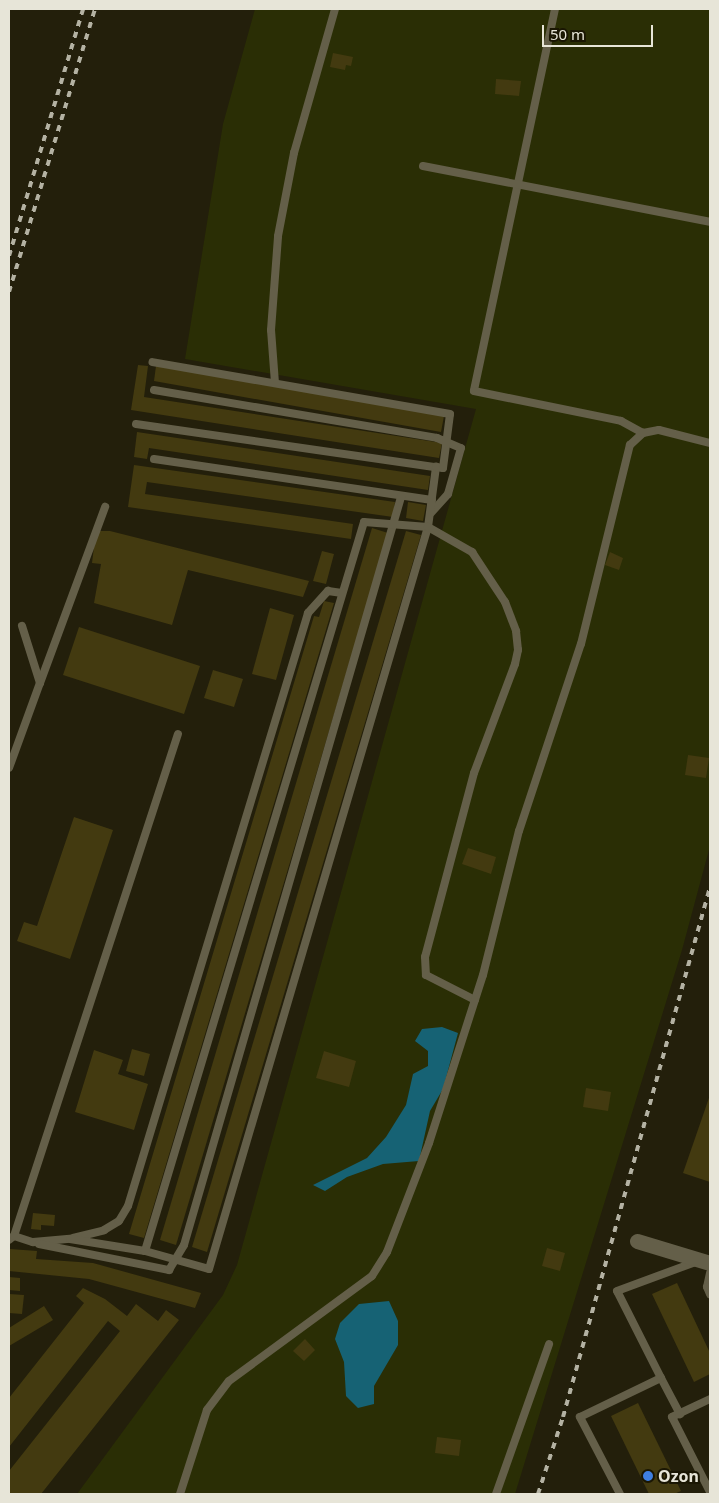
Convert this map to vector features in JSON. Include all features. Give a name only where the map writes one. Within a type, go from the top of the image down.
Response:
[{"type":"street","points":[[637,1241],[705,1262]]},
{"type":"lane","points":[[275,383],[271,330],[278,236],[294,153],[335,9]]},
{"type":"lane","points":[[555,9],[474,391],[621,421],[643,433]]},
{"type":"lane","points":[[423,166],[518,182],[710,222]]},
{"type":"lane","points":[[136,424],[443,468],[450,414],[153,362]]},
{"type":"lane","points":[[154,390],[437,438],[460,448],[448,494],[431,513]]},
{"type":"lane","points":[[180,1494],[207,1410],[229,1381],[372,1276],[387,1252],[429,1143],[475,1000],[519,831],[581,644],[630,444],[643,433],[659,430],[710,443]]},
{"type":"lane","points":[[154,459],[401,497],[432,500]]},
{"type":"lane","points":[[70,1239],[145,1251],[210,1269],[428,527],[436,468]]},
{"type":"lane","points":[[178,734],[11,1238],[169,1270],[184,1245],[392,536],[401,497]]},
{"type":"lane","points":[[9,768],[105,507]]},
{"type":"lane","points":[[145,1251],[364,522],[428,527],[472,552],[505,602],[516,631],[518,650],[474,773],[425,957],[426,975],[475,1000]]},
{"type":"lane","points":[[33,1242],[70,1239],[104,1230],[119,1221],[128,1206],[308,613],[328,591],[342,593]]},
{"type":"lane","points":[[22,626],[40,683]]},
{"type":"lane","points":[[680,1414],[617,1291],[705,1262]]},
{"type":"lane","points":[[710,1273],[707,1287],[710,1294]]},
{"type":"lane","points":[[496,1494],[549,1344]]},
{"type":"lane","points":[[620,1494],[580,1417],[661,1378]]},
{"type":"lane","points":[[710,1399],[672,1417],[710,1492]]},
{"type":"green space","points":[[255,9],[710,9],[710,846],[682,950],[515,1494],[77,1494],[223,1295],[237,1265],[476,409],[185,359],[223,124]]},
{"type":"water","points":[[442,1027],[458,1033],[443,1089],[430,1111],[419,1161],[383,1164],[347,1177],[325,1191],[313,1185],[367,1158],[386,1137],[406,1105],[413,1074],[428,1066],[428,1051],[415,1041],[422,1029]]},
{"type":"water","points":[[389,1301],[398,1321],[398,1345],[374,1386],[374,1404],[358,1408],[346,1396],[344,1362],[335,1339],[340,1323],[359,1304]]},
{"type":"building","points":[[333,53],[353,57],[351,66],[346,65],[345,70],[330,67]]},
{"type":"building","points":[[496,79],[521,81],[519,96],[495,94]]},
{"type":"building","points":[[138,365],[148,366],[144,397],[442,443],[439,458],[131,410]]},
{"type":"building","points":[[156,366],[444,416],[441,432],[154,381]]},
{"type":"building","points":[[137,432],[430,476],[428,490],[149,448],[147,459],[134,457]]},
{"type":"building","points":[[134,465],[395,502],[393,517],[147,482],[145,494],[353,524],[351,539],[128,507]]},
{"type":"building","points":[[408,502],[426,505],[423,521],[406,518]]},
{"type":"building","points":[[372,528],[388,533],[176,1245],[160,1240]]},
{"type":"building","points":[[96,531],[110,531],[309,581],[303,597],[188,570],[172,625],[94,603],[101,564],[92,563]]},
{"type":"building","points":[[406,531],[421,535],[207,1252],[192,1247]]},
{"type":"building","points":[[322,551],[334,554],[326,584],[313,581]]},
{"type":"building","points":[[610,552],[623,558],[619,570],[605,565]]},
{"type":"building","points":[[324,601],[334,603],[144,1238],[129,1234],[314,616],[319,617]]},
{"type":"building","points":[[270,608],[294,615],[276,680],[252,674]]},
{"type":"building","points":[[79,627],[200,666],[184,714],[63,675]]},
{"type":"building","points":[[213,670],[243,679],[234,707],[204,698]]},
{"type":"building","points":[[688,755],[709,758],[706,778],[685,775]]},
{"type":"building","points":[[74,817],[113,830],[70,959],[17,941],[24,922],[37,926]]},
{"type":"building","points":[[468,848],[496,857],[491,874],[462,864]]},
{"type":"building","points":[[132,1049],[150,1054],[144,1076],[126,1071]]},
{"type":"building","points":[[94,1050],[123,1060],[118,1074],[148,1084],[134,1130],[75,1112]]},
{"type":"building","points":[[324,1051],[356,1061],[349,1087],[316,1078]]},
{"type":"building","points":[[586,1088],[611,1092],[608,1111],[583,1107]]},
{"type":"building","points":[[710,1095],[710,1182],[683,1173]]},
{"type":"building","points":[[33,1213],[55,1215],[54,1226],[41,1225],[41,1230],[31,1229]]},
{"type":"building","points":[[547,1248],[565,1253],[560,1271],[542,1266]]},
{"type":"building","points":[[10,1249],[37,1251],[36,1259],[93,1263],[201,1293],[195,1308],[89,1279],[9,1271]]},
{"type":"building","points":[[9,1277],[20,1278],[20,1291],[9,1290]]},
{"type":"building","points":[[677,1283],[710,1353],[710,1374],[694,1382],[652,1294]]},
{"type":"building","points":[[83,1288],[105,1299],[127,1316],[136,1304],[158,1321],[166,1310],[179,1320],[41,1494],[9,1494],[9,1471],[120,1331],[108,1321],[9,1447],[9,1398],[84,1303],[76,1296]]},
{"type":"building","points":[[9,1294],[24,1295],[22,1314],[9,1313]]},
{"type":"building","points":[[44,1306],[53,1320],[9,1346],[9,1328]]},
{"type":"building","points":[[305,1339],[315,1350],[304,1361],[293,1351]]},
{"type":"building","points":[[638,1403],[681,1491],[674,1494],[649,1494],[611,1416]]},
{"type":"building","points":[[437,1437],[461,1440],[459,1456],[435,1453]]},
{"type":"railway","points":[[9,256],[83,9]]},
{"type":"railway","points":[[9,292],[95,9]]},
{"type":"railway","points":[[538,1494],[563,1417],[710,887]]},
{"type":"place","name":"Ozon","points":[[648,1476]]}]
